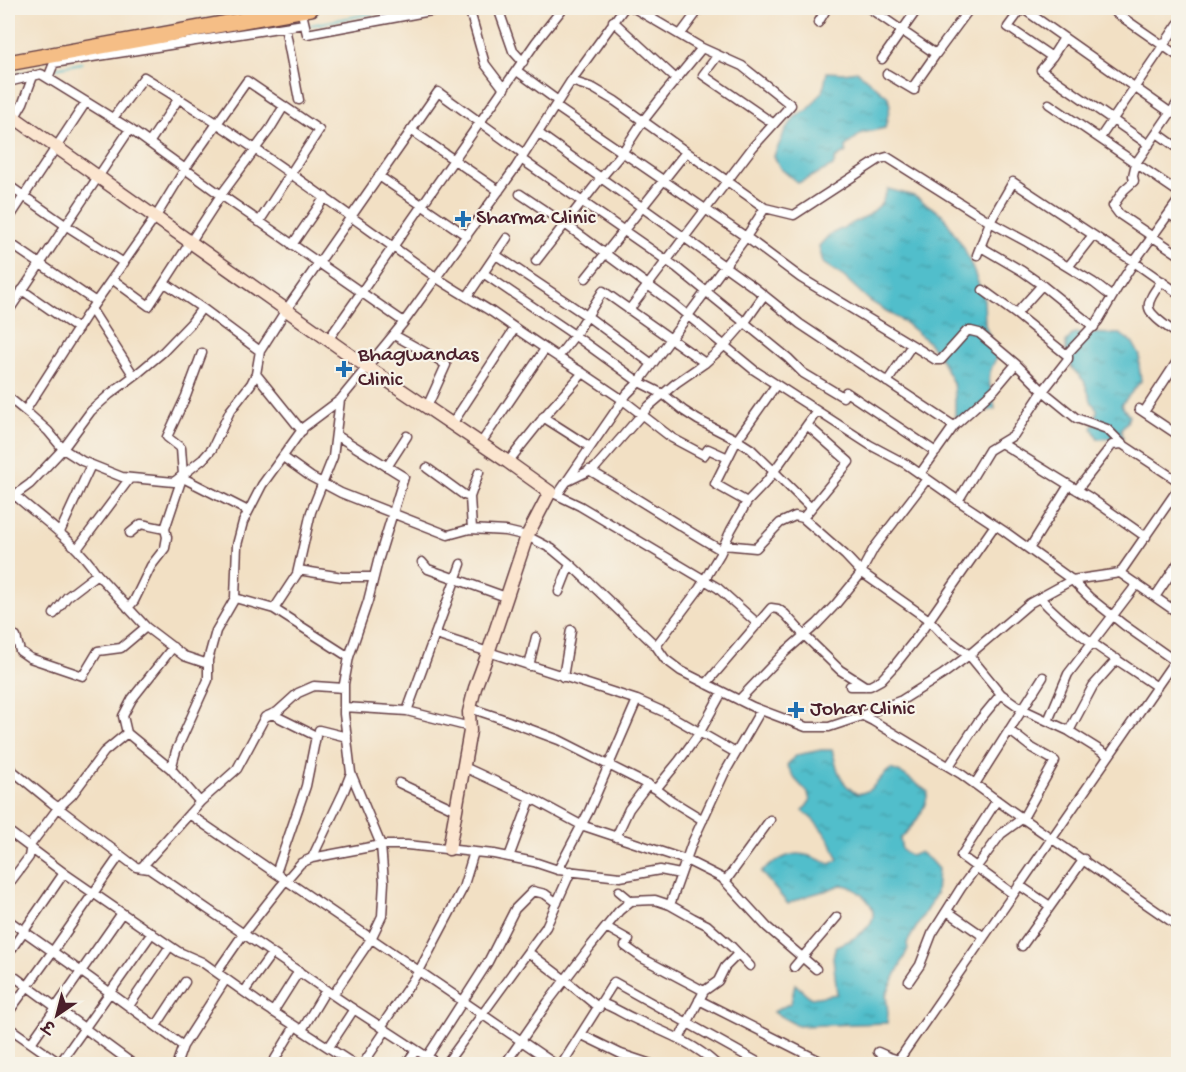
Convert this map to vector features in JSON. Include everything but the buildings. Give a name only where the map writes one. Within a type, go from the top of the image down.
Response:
[{"type":"highway","points":[[8,63],[305,14]]},
{"type":"street","points":[[48,78],[54,63],[285,27],[305,14],[307,34],[447,8]]},
{"type":"street","points":[[469,8],[485,64],[504,89]]},
{"type":"street","points":[[498,8],[513,51],[523,62]]},
{"type":"street","points":[[328,340],[422,204],[563,8]]},
{"type":"street","points":[[171,769],[176,751],[208,680],[208,664],[216,631],[235,598],[237,545],[243,522],[262,485],[304,427],[340,400],[404,322],[499,191],[571,81],[624,8]]},
{"type":"street","points":[[629,310],[753,147],[791,105],[742,66],[702,48],[634,8]]},
{"type":"street","points":[[680,35],[700,8]]},
{"type":"street","points":[[818,23],[828,8]]},
{"type":"street","points":[[868,8],[936,54]]},
{"type":"street","points":[[882,58],[918,8]]},
{"type":"street","points":[[887,74],[914,90],[915,84],[970,8]]},
{"type":"street","points":[[1052,57],[1008,27],[1022,8],[1174,113]]},
{"type":"street","points":[[1109,8],[1179,56]]},
{"type":"street","points":[[613,21],[676,79]]},
{"type":"street","points":[[1100,138],[1179,24]]},
{"type":"street","points":[[285,27],[299,100]]},
{"type":"street","points":[[1064,38],[1041,70],[1149,145]]},
{"type":"street","points":[[536,261],[702,48]]},
{"type":"street","points":[[718,55],[703,75],[774,124]]},
{"type":"street","points":[[517,71],[556,104],[622,153],[746,237],[801,278],[936,360],[941,360],[967,331],[979,333],[1076,418],[1107,429],[1122,444],[1179,481]]},
{"type":"street","points":[[8,81],[41,74],[48,78],[130,129],[404,322]]},
{"type":"street","points":[[33,76],[23,103],[10,120],[56,147],[367,368],[554,493],[718,588],[758,624]]},
{"type":"street","points":[[113,118],[144,77],[218,123],[437,278],[623,400],[672,438],[704,455],[708,449],[728,458]]},
{"type":"street","points":[[25,411],[78,328],[247,81],[319,130],[259,222]]},
{"type":"street","points":[[571,81],[593,88],[615,101],[765,208],[794,215],[880,159],[887,157],[990,222],[1094,283],[1112,297]]},
{"type":"street","points":[[8,397],[48,431],[63,449],[91,465],[122,477],[174,482],[212,449],[230,411],[256,374],[260,351],[438,92],[582,202],[667,260],[745,322],[803,373],[845,394],[936,452]]},
{"type":"street","points":[[149,143],[178,98]]},
{"type":"street","points":[[8,220],[86,102]]},
{"type":"street","points":[[1179,102],[1174,113],[1136,163],[1134,181],[1124,190],[1114,208],[1179,254]]},
{"type":"street","points":[[1049,104],[1179,192]]},
{"type":"street","points":[[112,279],[149,306],[221,195],[256,149],[284,106]]},
{"type":"street","points":[[8,312],[130,129]]},
{"type":"street","points":[[411,129],[499,191]]},
{"type":"street","points":[[538,133],[725,266],[800,324],[954,426]]},
{"type":"street","points":[[1157,133],[1179,148]]},
{"type":"street","points":[[585,278],[686,152]]},
{"type":"street","points":[[380,176],[467,236]]},
{"type":"street","points":[[1094,327],[1022,271],[979,251],[990,222],[1013,182],[1179,293]]},
{"type":"street","points":[[8,185],[124,263]]},
{"type":"street","points":[[520,195],[565,224],[688,315],[754,370],[870,445],[906,464],[1072,580],[1112,616],[1177,658],[897,1062],[878,1052]]},
{"type":"street","points":[[292,244],[325,197]]},
{"type":"street","points":[[1067,354],[1094,327],[1134,262],[1179,201]]},
{"type":"street","points":[[449,849],[471,731],[470,708],[527,536],[554,493],[567,481],[623,400],[639,382],[725,266],[765,208]]},
{"type":"street","points":[[1169,214],[1179,220]]},
{"type":"street","points":[[1068,267],[1094,235]]},
{"type":"street","points":[[467,297],[507,238]]},
{"type":"street","points":[[8,242],[94,305],[134,376]]},
{"type":"street","points":[[496,255],[587,316],[652,364]]},
{"type":"street","points":[[483,273],[575,335],[639,382],[663,394],[698,420],[751,449],[811,508]]},
{"type":"street","points":[[1162,281],[1151,299],[1149,309],[1179,335]]},
{"type":"street","points":[[165,283],[260,351]]},
{"type":"street","points":[[1016,314],[1042,285]]},
{"type":"street","points":[[22,290],[78,328]]},
{"type":"street","points":[[958,501],[989,450],[1014,435],[1043,391],[1068,359],[1067,354],[983,290]]},
{"type":"street","points":[[558,357],[603,291],[705,363]]},
{"type":"street","points":[[567,481],[595,468],[649,406],[724,346],[764,295]]},
{"type":"street","points":[[202,308],[163,352],[91,411],[63,449],[30,484],[10,495],[60,532],[90,562],[146,627],[184,656],[208,664]]},
{"type":"street","points":[[452,424],[515,328]]},
{"type":"street","points":[[394,335],[446,365],[427,407]]},
{"type":"street","points":[[887,382],[912,345]]},
{"type":"street","points":[[481,443],[545,349]]},
{"type":"street","points":[[128,608],[134,601],[151,566],[165,548],[167,537],[165,529],[183,475],[181,448],[167,437],[202,353]]},
{"type":"street","points":[[1179,360],[1142,411],[1179,435]]},
{"type":"street","points":[[739,700],[836,604],[861,572],[874,548],[923,477],[936,452],[954,426],[995,389],[1016,364]]},
{"type":"street","points":[[508,462],[543,417],[583,373]]},
{"type":"street","points":[[256,374],[302,430]]},
{"type":"street","points":[[747,502],[715,484],[737,440],[776,385]]},
{"type":"street","points":[[274,609],[297,574],[311,512],[333,457],[340,400]]},
{"type":"street","points":[[656,646],[704,580],[747,502],[767,481],[817,411]]},
{"type":"street","points":[[543,417],[590,447]]},
{"type":"street","points":[[803,518],[849,462],[807,425]]},
{"type":"street","points":[[272,1065],[371,939],[382,916],[384,882],[381,845],[351,773],[344,688],[349,657],[368,601],[404,477],[336,435]]},
{"type":"street","points":[[387,467],[407,436]]},
{"type":"street","points":[[1001,443],[1146,537]]},
{"type":"street","points":[[1029,549],[1073,488],[1112,445],[1122,444]]},
{"type":"street","points":[[283,457],[311,477],[341,493],[448,535],[472,529],[506,531],[527,536],[552,549],[570,564],[656,646],[665,659],[681,671],[761,710],[806,727],[828,727],[902,700],[969,655],[1030,603],[1072,580],[1120,573],[1179,613]]},
{"type":"street","points":[[60,532],[91,465]]},
{"type":"street","points":[[427,468],[470,497]]},
{"type":"street","points":[[589,471],[619,487],[676,524],[723,548],[756,548],[780,523],[795,516],[803,518],[861,572],[929,620],[944,636],[969,655],[1001,694],[1022,709],[1069,731],[1109,756]]},
{"type":"street","points":[[472,529],[470,497],[480,472]]},
{"type":"street","points":[[183,475],[185,479],[248,511]]},
{"type":"street","points":[[77,549],[130,478]]},
{"type":"street","points":[[1120,573],[1177,495]]},
{"type":"street","points":[[130,534],[141,524],[165,529]]},
{"type":"street","points":[[850,686],[870,686],[881,680],[895,665],[995,525]]},
{"type":"street","points":[[422,562],[428,568],[506,597]]},
{"type":"street","points":[[1155,597],[1179,563]]},
{"type":"street","points":[[408,711],[461,564]]},
{"type":"street","points":[[559,592],[570,564]]},
{"type":"street","points":[[298,570],[342,578],[374,577]]},
{"type":"street","points":[[54,614],[67,597],[98,574]]},
{"type":"street","points":[[1048,721],[1068,674],[1137,584]]},
{"type":"street","points":[[235,598],[274,609],[349,657]]},
{"type":"street","points":[[1040,598],[1054,613],[1092,642],[1157,687]]},
{"type":"street","points":[[706,684],[771,608],[778,609],[785,614],[804,636],[840,670],[865,686]]},
{"type":"street","points":[[8,630],[16,637],[20,651],[30,658],[83,676],[98,651],[121,648],[146,627]]},
{"type":"street","points":[[563,677],[571,630]]},
{"type":"street","points":[[436,634],[488,653],[637,700],[664,712],[736,753]]},
{"type":"street","points":[[529,666],[536,637]]},
{"type":"street","points":[[173,647],[132,699],[123,717],[127,733],[171,769],[200,802]]},
{"type":"street","points":[[1069,731],[1093,686],[1117,659]]},
{"type":"street","points":[[975,784],[1042,677]]},
{"type":"street","points":[[141,868],[200,802],[237,769],[266,717],[277,712],[298,693],[314,686],[344,688]]},
{"type":"street","points":[[616,837],[629,809],[679,761],[700,732],[722,692]]},
{"type":"street","points":[[949,766],[978,722],[1001,694]]},
{"type":"street","points":[[558,870],[581,825],[637,700]]},
{"type":"street","points":[[344,707],[408,711],[470,727]]},
{"type":"street","points":[[470,708],[559,740],[652,786],[703,820]]},
{"type":"street","points":[[670,905],[680,874],[724,774],[761,710]]},
{"type":"street","points":[[272,714],[316,736],[306,786],[276,873]]},
{"type":"street","points":[[863,716],[949,766],[1179,926]]},
{"type":"street","points":[[319,730],[347,737]]},
{"type":"street","points":[[909,981],[920,965],[932,934],[947,911],[1001,834],[1023,818],[1056,761],[1032,748],[1009,730]]},
{"type":"street","points":[[8,885],[29,857],[31,844],[58,808],[72,795],[104,752],[127,733]]},
{"type":"street","points":[[464,766],[581,825],[686,860],[722,879],[767,927],[816,969]]},
{"type":"street","points":[[8,767],[136,867],[149,869],[438,1065]]},
{"type":"street","points":[[312,858],[351,773]]},
{"type":"street","points":[[399,783],[456,810]]},
{"type":"street","points":[[509,857],[531,798]]},
{"type":"street","points":[[997,800],[961,856],[1013,894]]},
{"type":"street","points":[[189,814],[555,1065]]},
{"type":"street","points":[[725,882],[770,820]]},
{"type":"street","points":[[8,831],[30,849],[170,946],[202,962],[354,1065]]},
{"type":"street","points":[[217,972],[244,933],[286,880],[301,863],[312,858],[381,845],[407,845],[509,857],[558,870],[620,878],[660,870],[680,874]]},
{"type":"street","points":[[363,1065],[463,888],[474,852]]},
{"type":"street","points":[[8,1013],[120,855]]},
{"type":"street","points":[[1022,946],[1083,860]]},
{"type":"street","points":[[446,1065],[546,927],[571,871]]},
{"type":"street","points":[[8,954],[64,873]]},
{"type":"street","points":[[1019,885],[1050,906]]},
{"type":"street","points":[[427,1057],[488,962],[515,909],[533,891],[545,894],[557,903]]},
{"type":"street","points":[[619,891],[631,902]]},
{"type":"street","points":[[505,1065],[565,980],[606,927],[631,902],[655,900],[670,905],[707,926],[750,966]]},
{"type":"street","points":[[947,911],[983,936]]},
{"type":"street","points":[[31,1043],[122,913]]},
{"type":"street","points":[[794,967],[837,917]]},
{"type":"street","points":[[8,920],[183,1046]]},
{"type":"street","points":[[606,927],[642,958],[704,991]]},
{"type":"street","points":[[8,1027],[56,1063],[85,1029],[152,933]]},
{"type":"street","points":[[129,1006],[170,946]]},
{"type":"street","points":[[244,992],[272,952]]},
{"type":"street","points":[[528,952],[600,1005],[611,1006],[679,1039],[716,1065]]},
{"type":"street","points":[[679,1039],[704,991],[718,981],[725,967],[738,954]]},
{"type":"street","points":[[273,1012],[299,971]]},
{"type":"street","points":[[8,972],[133,1065]]},
{"type":"street","points":[[178,1060],[183,1046],[226,979]]},
{"type":"street","points":[[156,1026],[185,982]]},
{"type":"street","points":[[562,1065],[614,982],[761,1065]]},
{"type":"street","points":[[699,1000],[820,1063]]},
{"type":"street","points":[[329,1047],[354,1009]]},
{"type":"street","points":[[582,1035],[621,1054],[651,1065]]},
{"type":"street","points":[[406,1065],[416,1050]]},
{"type":"water","points":[[857,71],[888,97],[890,106],[885,128],[862,133],[846,146],[846,152],[836,158],[833,166],[798,183],[780,168],[774,156],[785,131],[795,117],[808,110],[823,91],[827,72]]},
{"type":"water","points":[[888,189],[914,196],[942,214],[964,248],[984,298],[985,325],[997,357],[989,378],[995,409],[976,414],[964,424],[955,417],[953,383],[938,354],[925,339],[904,322],[870,301],[844,277],[823,263],[819,246],[829,235],[869,215],[881,204]]},
{"type":"water","points":[[1074,333],[1120,334],[1133,343],[1140,356],[1141,381],[1121,405],[1129,416],[1121,429],[1123,438],[1098,439],[1092,428],[1097,409],[1092,403],[1084,381],[1072,368],[1066,351],[1066,342]]},
{"type":"water","points":[[832,750],[842,780],[857,794],[868,790],[891,769],[903,774],[928,792],[918,818],[900,839],[902,850],[911,856],[920,852],[938,869],[936,894],[907,943],[908,949],[886,995],[887,1023],[798,1026],[773,1012],[791,1003],[795,984],[811,998],[837,994],[833,957],[836,946],[862,933],[872,920],[873,912],[870,904],[850,887],[839,885],[788,904],[761,872],[778,860],[797,854],[831,864],[838,859],[824,833],[803,811],[810,801],[808,793],[795,779],[787,765],[797,755]]},
{"type":"waterway","points":[[306,26],[400,8]]},
{"type":"waterway","points":[[55,68],[82,63]]},
{"type":"waterway","points":[[8,76],[49,69]]},
{"type":"place","name":"Sharma Clinic","points":[[463,219]]},
{"type":"place","name":"Bhagwandas Clinic","points":[[344,369]]},
{"type":"place","name":"Johar Clinic","points":[[796,710]]}]
